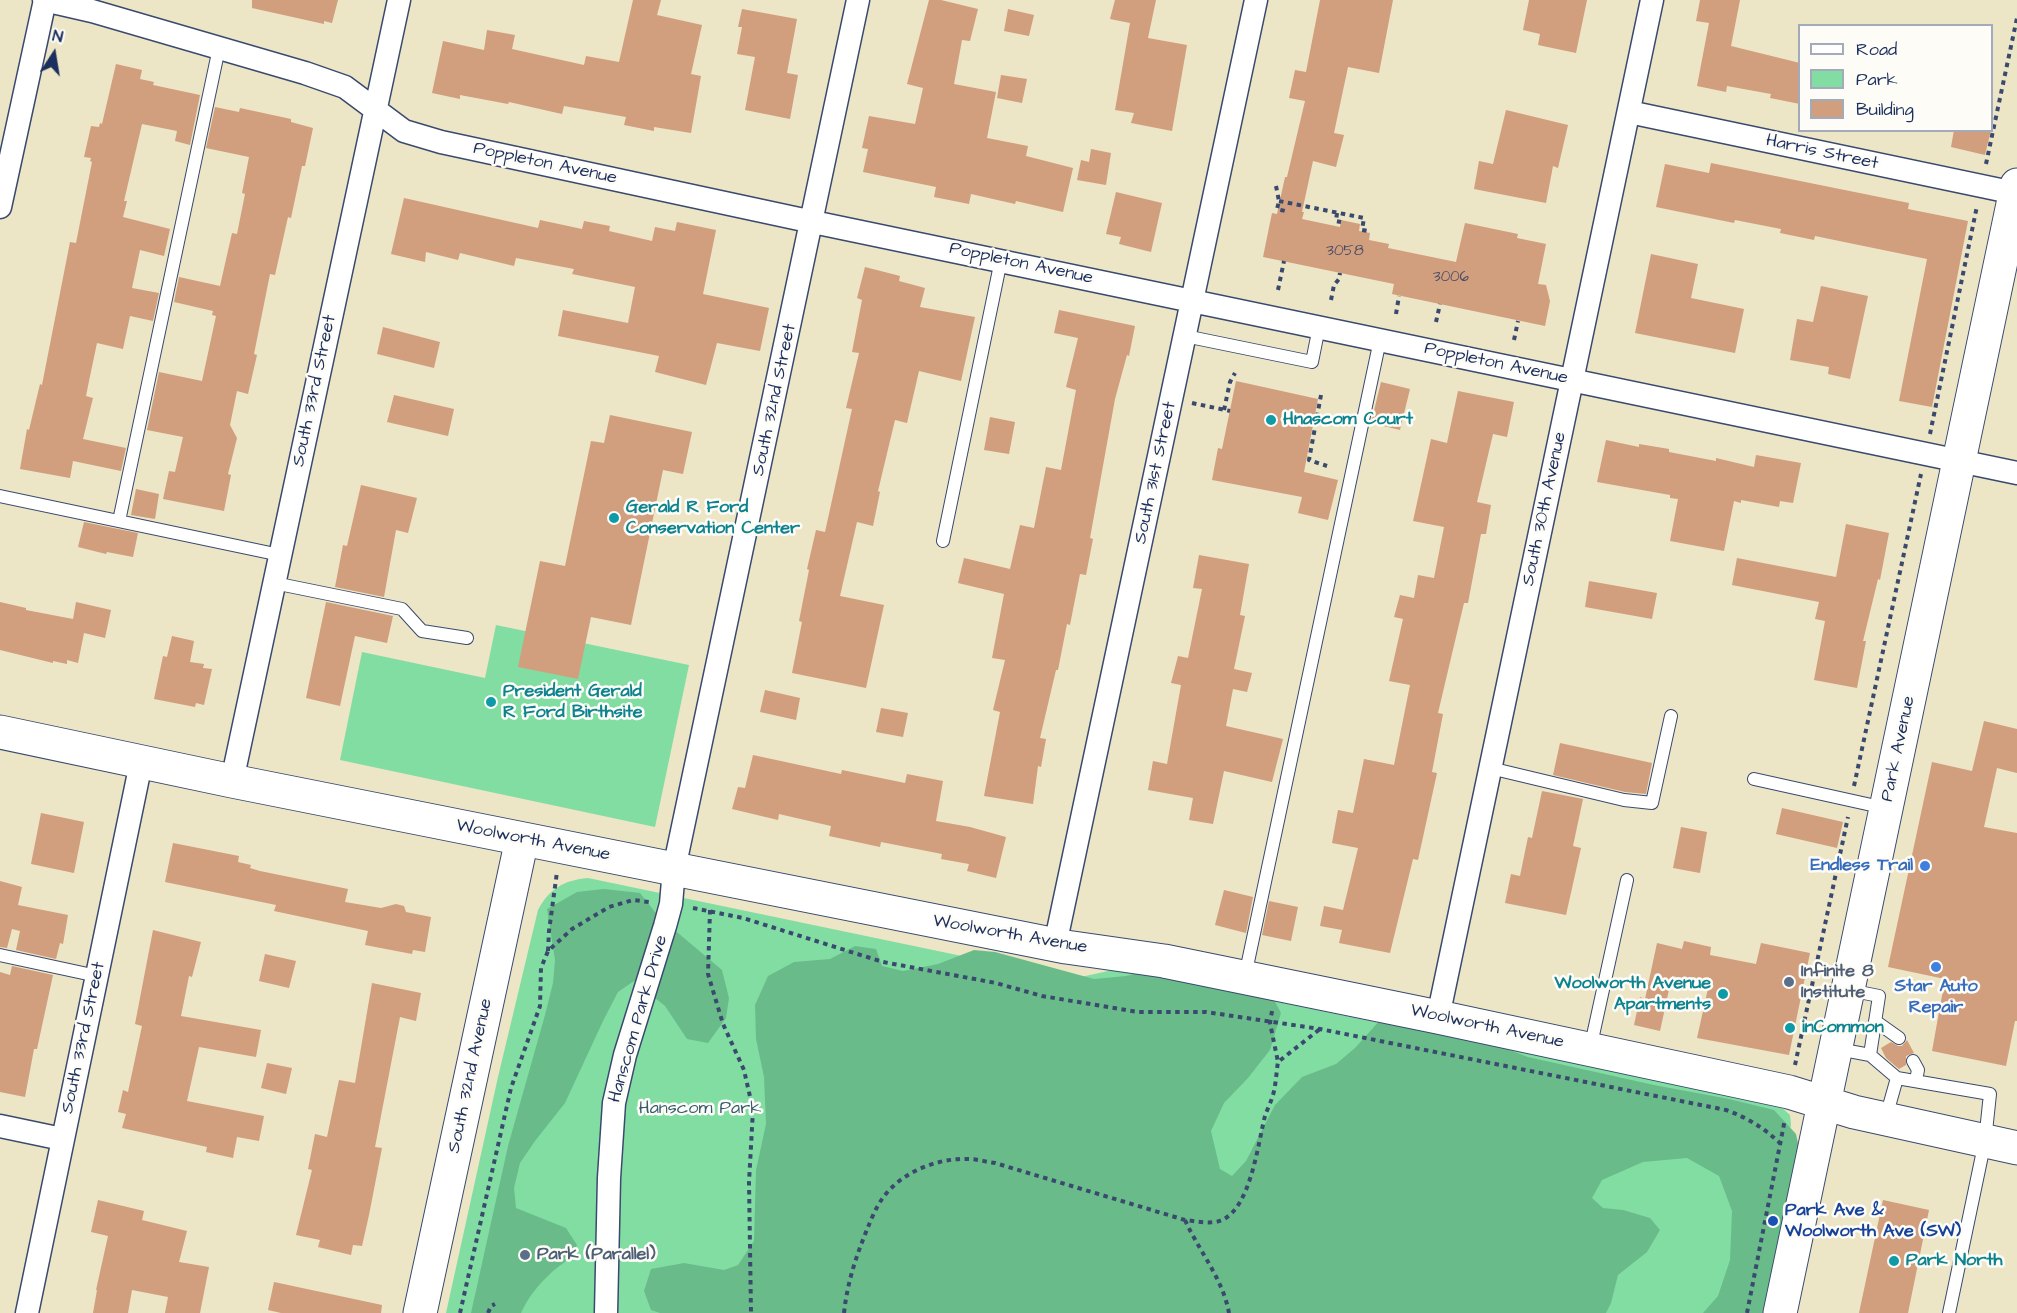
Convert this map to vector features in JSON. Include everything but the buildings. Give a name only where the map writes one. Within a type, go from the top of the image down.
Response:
[{"type":"street","name":"Poppleton Avenue","points":[[45,0],[92,11],[345,87],[404,131],[441,142],[813,222],[2017,473]]},
{"type":"street","points":[[0,207],[45,0]]},
{"type":"street","name":"South 33rd Street","points":[[232,781],[399,0]]},
{"type":"street","name":"South 32nd Street","points":[[674,869],[813,222],[858,0]]},
{"type":"street","name":"South 31st Street","points":[[1054,945],[1256,0]]},
{"type":"street","name":"South 30th Avenue","points":[[1438,1017],[1652,0]]},
{"type":"street","name":"Harris Street","points":[[1629,112],[1982,186],[2016,189]]},
{"type":"street","name":"Park Avenue","points":[[1780,1313],[2016,189]]},
{"type":"street","name":"Woolworth Avenue","points":[[0,732],[141,763],[1054,945],[1141,957],[1245,977],[1790,1092],[1886,1120],[2017,1148]]},
{"type":"street","name":"South 33rd Street","points":[[27,1313],[141,763]]},
{"type":"street","name":"South 32nd Avenue","points":[[420,1313],[522,839]]},
{"type":"street","name":"Hanscom Park Drive","points":[[606,1313],[609,1178],[614,1103],[625,1055],[671,904],[674,869]]},
{"type":"street","points":[[0,1126],[62,1139]]},
{"type":"lane","points":[[118,521],[219,48]]},
{"type":"lane","points":[[943,541],[1001,260]]},
{"type":"lane","points":[[1185,336],[1312,362],[1319,327]]},
{"type":"lane","points":[[1245,977],[1380,340]]},
{"type":"lane","points":[[0,496],[280,555]]},
{"type":"lane","points":[[274,584],[402,609],[422,631],[467,638]]},
{"type":"lane","points":[[1490,768],[1624,800],[1652,802],[1671,716]]},
{"type":"lane","points":[[1754,779],[1887,808]]},
{"type":"lane","points":[[1590,1049],[1627,880]]},
{"type":"lane","points":[[0,955],[97,976]]},
{"type":"lane","points":[[1849,990],[1879,996],[1870,1055]]},
{"type":"lane","points":[[1875,1021],[1899,1038]]},
{"type":"lane","points":[[1837,1048],[1870,1055],[1897,1078],[1990,1094],[1985,1141],[1948,1313]]},
{"type":"lane","points":[[1912,1061],[1918,1070],[1916,1080]]},
{"type":"lane","points":[[1886,1120],[1897,1078]]},
{"type":"path","points":[[1747,1313],[1790,1092],[2017,18]]},
{"type":"path","points":[[1276,186],[1279,201],[1277,209],[1285,211]]},
{"type":"path","points":[[1279,201],[1364,218],[1362,230],[1368,231]]},
{"type":"path","points":[[1337,213],[1336,221],[1341,222]]},
{"type":"path","points":[[1278,290],[1284,261]]},
{"type":"path","points":[[1331,300],[1332,290],[1340,273]]},
{"type":"path","points":[[1396,314],[1399,296]]},
{"type":"path","points":[[1436,322],[1440,304]]},
{"type":"path","points":[[1514,340],[1518,321]]},
{"type":"path","points":[[1191,403],[1227,410],[1230,382],[1235,373]]},
{"type":"path","points":[[1321,395],[1309,460],[1327,466]]},
{"type":"path","points":[[460,1313],[511,1088],[540,1006],[541,968],[548,951],[554,888]]},
{"type":"path","points":[[548,951],[572,929],[609,907],[633,900],[710,910],[794,933],[883,962],[996,983],[1042,996],[1138,1012],[1206,1012],[1320,1029],[1726,1110],[1749,1119],[1781,1144]]},
{"type":"path","points":[[710,910],[708,974],[723,1024],[744,1070],[753,1110],[749,1182],[751,1313]]},
{"type":"path","points":[[844,1313],[853,1267],[874,1212],[885,1195],[897,1183],[928,1165],[949,1160],[969,1159],[995,1163],[1185,1220],[1208,1222],[1222,1220],[1235,1207],[1246,1189],[1255,1166],[1266,1114],[1273,1097],[1278,1062],[1270,1023],[1278,984]]},
{"type":"path","points":[[1278,1062],[1320,1029]]},
{"type":"path","points":[[1185,1220],[1194,1240],[1213,1270],[1229,1313]]},
{"type":"path","points":[[488,1313],[490,1306],[495,1304]]},
{"type":"green space","points":[[496,625],[689,665],[655,827],[340,760],[362,652],[485,678]]},
{"type":"green space","name":"Hanscom Park","points":[[588,878],[1072,979],[1117,969],[1779,1105],[1790,1115],[1791,1125],[1751,1313],[446,1313],[498,1077],[538,910],[547,896],[558,887],[565,883]]},
{"type":"green space","points":[[604,889],[640,893],[659,917],[722,970],[729,998],[726,1018],[708,1043],[687,1039],[665,1006],[634,981],[618,992],[565,1103],[520,1163],[514,1188],[516,1208],[566,1228],[577,1245],[567,1260],[537,1288],[521,1313],[471,1313],[508,1146],[553,983],[555,960],[547,909],[577,892]]},
{"type":"green space","name":"Hanscom Park","points":[[855,946],[876,949],[882,966],[903,971],[938,964],[974,950],[995,952],[1094,979],[1126,976],[1163,967],[1272,996],[1281,1013],[1270,1050],[1224,1103],[1211,1131],[1220,1169],[1232,1176],[1246,1161],[1275,1105],[1302,1077],[1336,1064],[1355,1048],[1382,1018],[1483,1040],[1528,1057],[1774,1110],[1796,1134],[1801,1157],[1769,1313],[1703,1313],[1718,1296],[1730,1260],[1732,1211],[1719,1176],[1687,1158],[1643,1162],[1602,1180],[1592,1198],[1603,1208],[1623,1210],[1650,1218],[1660,1230],[1647,1252],[1618,1275],[1606,1313],[660,1313],[651,1310],[644,1291],[651,1269],[684,1263],[724,1270],[738,1265],[754,1241],[756,1170],[766,1124],[764,1077],[756,1039],[755,1005],[768,976],[794,962],[830,959]]},
{"type":"place","name":"Hnascom Court","points":[[1271,420]]},
{"type":"place","name":"Gerald R Ford Conservation Center","points":[[614,518]]},
{"type":"place","name":"President Gerald R Ford Birthsite","points":[[491,702]]},
{"type":"place","name":"Endless Trail","points":[[1925,866]]},
{"type":"place","name":"Star Auto Repair","points":[[1936,967]]},
{"type":"place","name":"Infinite 8 Institute","points":[[1789,982]]},
{"type":"place","name":"Woolworth Avenue Apartments","points":[[1723,994]]},
{"type":"place","name":"inCommon","points":[[1790,1028]]},
{"type":"place","name":"Park Ave & Woolworth Ave (SW)","points":[[1773,1221]]},
{"type":"place","name":"Park (Parallel)","points":[[525,1255]]},
{"type":"place","name":"Park North","points":[[1894,1261]]}]
